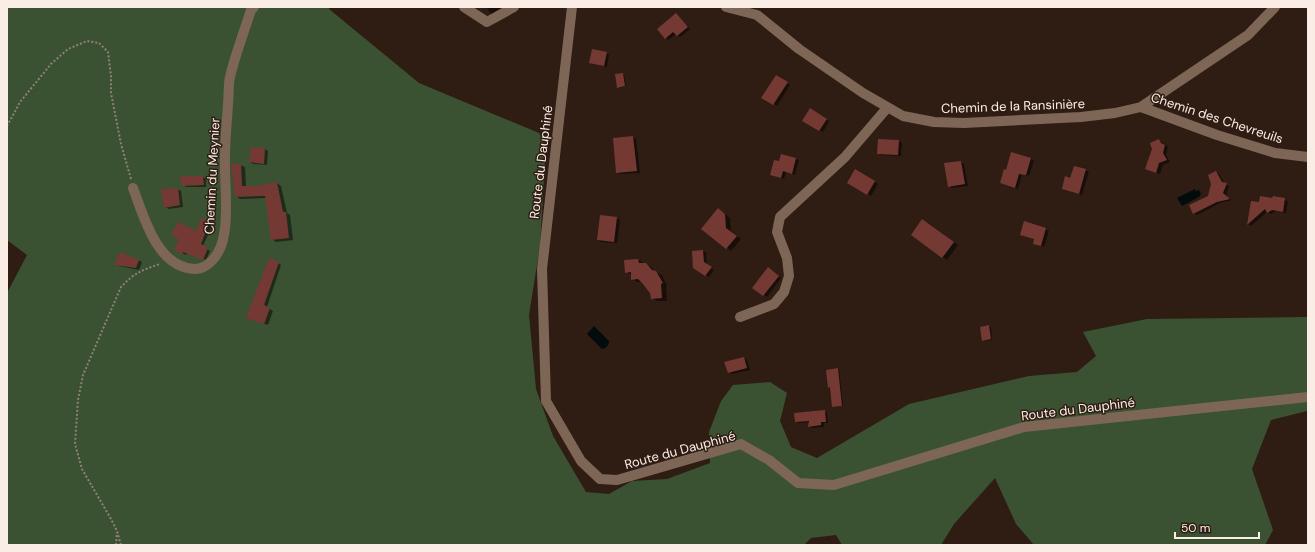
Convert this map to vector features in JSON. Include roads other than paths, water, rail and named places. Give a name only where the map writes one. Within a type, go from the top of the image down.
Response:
[{"type":"street","name":"Chemin du Meynier","points":[[133,188],[146,223],[159,247],[168,259],[177,265],[193,269],[202,268],[216,256],[221,246],[226,218],[225,156],[230,78],[251,10],[254,7]]},
{"type":"street","points":[[464,7],[487,22],[514,7]]},
{"type":"street","name":"Route du Dauphiné","points":[[572,7],[542,269],[546,402],[581,461],[600,479],[617,480],[741,444],[769,460],[798,483],[834,485],[1024,427],[1308,396]]},
{"type":"street","name":"Chemin de la Ransinière","points":[[726,7],[756,15],[799,49],[862,93],[903,116],[934,122],[964,123],[1081,117],[1115,113],[1141,107],[1248,35],[1275,7]]},
{"type":"street","name":"Chemin des Chevreuils","points":[[1141,107],[1217,135],[1274,153],[1308,157]]},
{"type":"street","points":[[740,317],[774,304],[784,292],[789,276],[787,258],[777,232],[780,217],[845,156],[887,108]]}]
